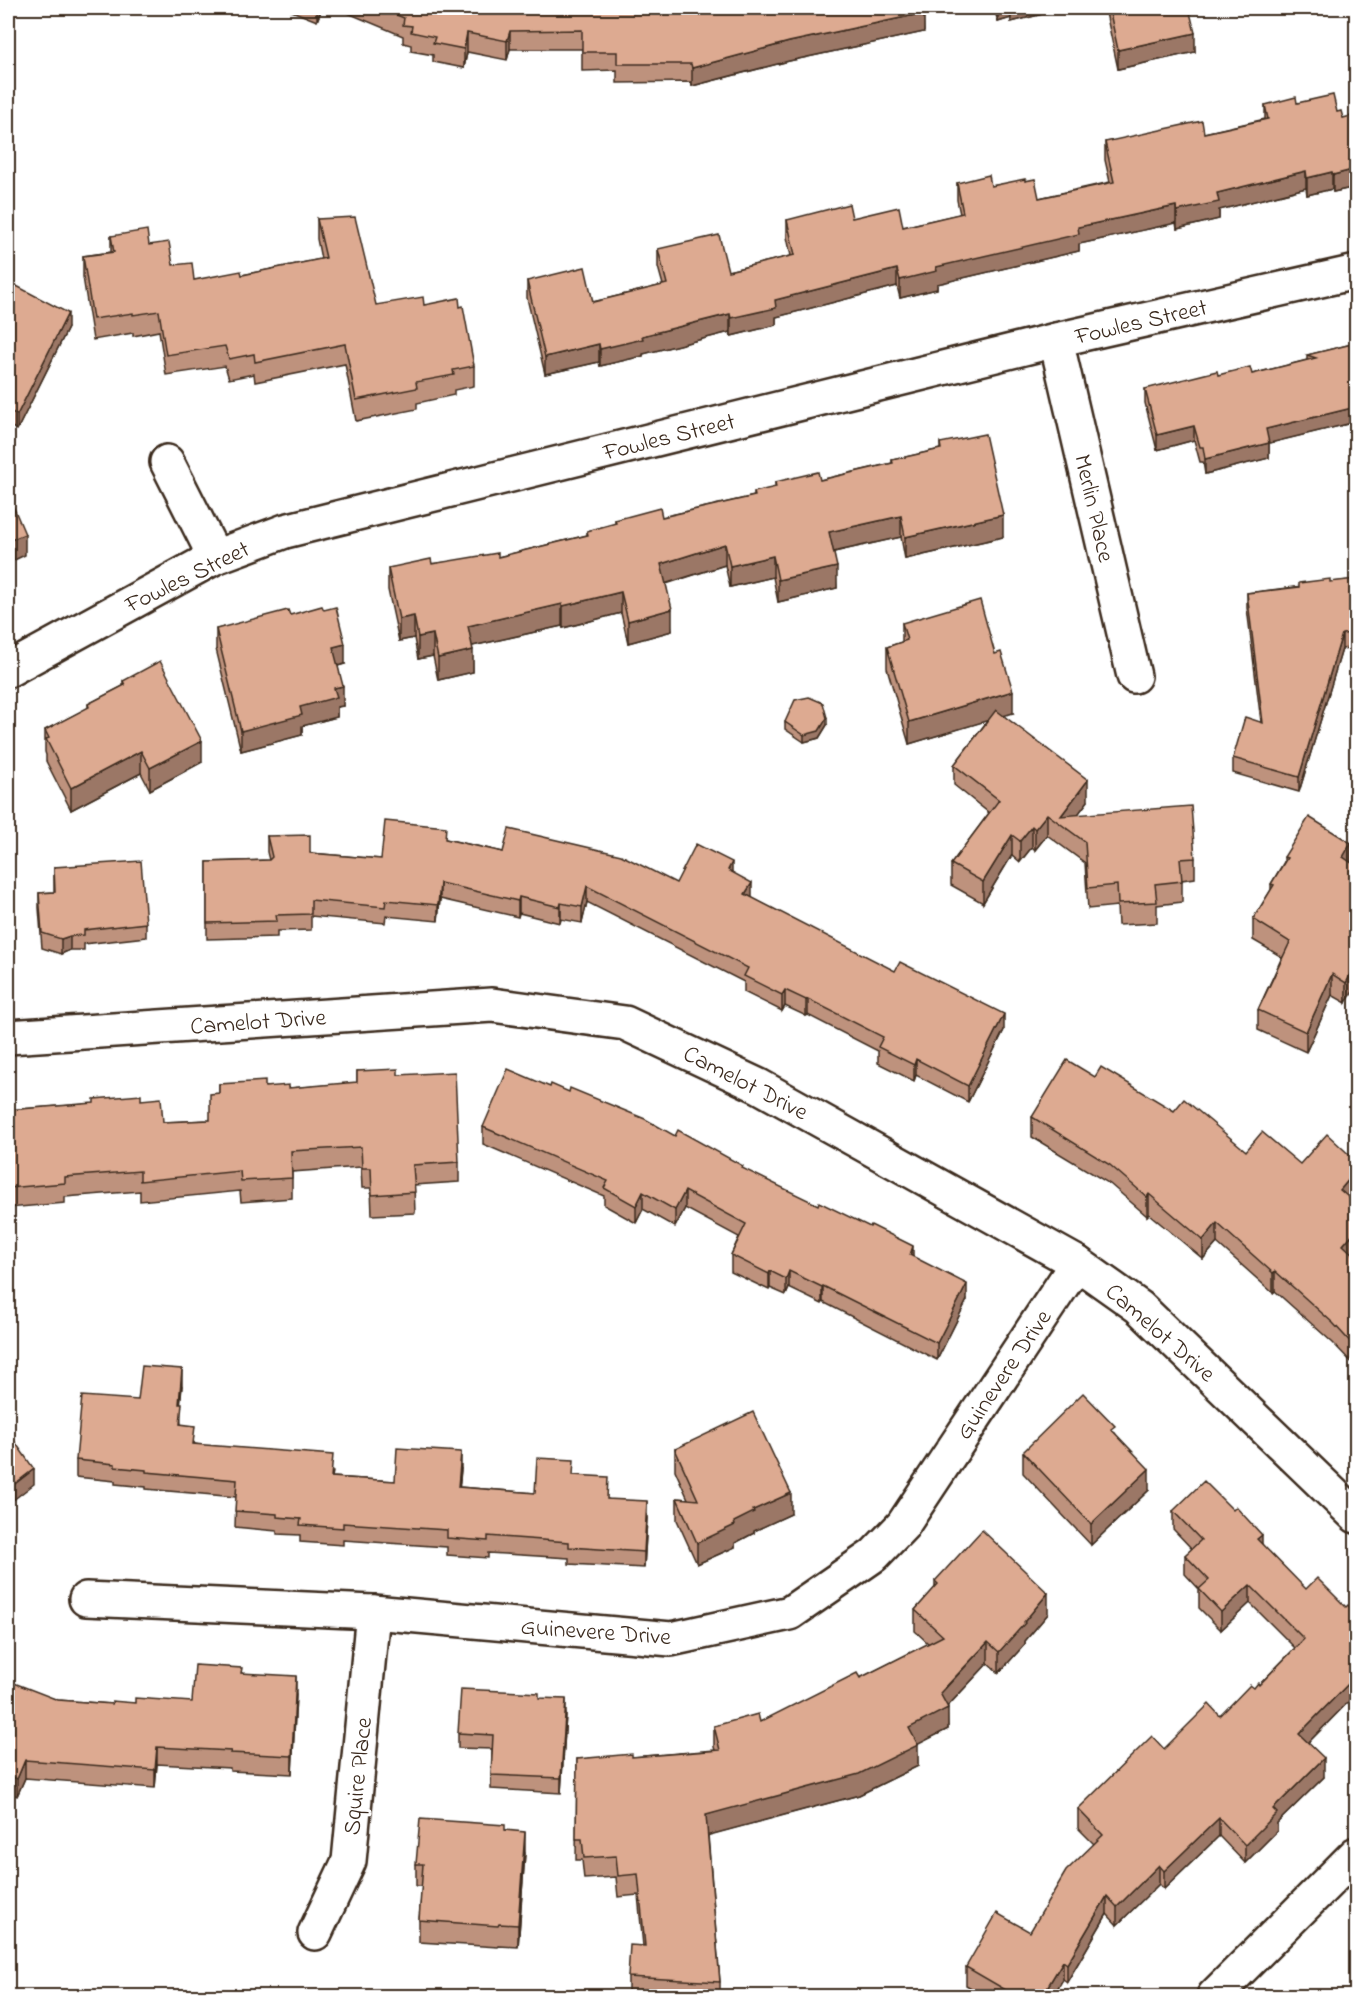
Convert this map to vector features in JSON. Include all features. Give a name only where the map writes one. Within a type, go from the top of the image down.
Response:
[{"type":"street","name":"Fowles Street","points":[[8,670],[216,557],[285,531],[1056,340],[1356,272]]},
{"type":"street","name":"Merlin Place","points":[[1056,340],[1134,676]]},
{"type":"street","points":[[167,462],[216,557]]},
{"type":"street","name":"Camelot Drive","points":[[8,1037],[492,1005],[625,1023],[759,1086],[1077,1263],[1139,1307],[1356,1516]]},
{"type":"street","name":"Guinevere Drive","points":[[86,1599],[373,1612],[671,1640],[790,1613],[874,1555],[903,1525],[1077,1263]]},
{"type":"street","name":"Squire Place","points":[[315,1932],[349,1861],[373,1612]]},
{"type":"street","points":[[1214,1996],[1356,1854]]},
{"type":"building","points":[[380,8],[923,8],[924,13],[789,42],[692,68],[691,64],[617,64],[617,52],[582,52],[582,30],[510,31],[507,41],[467,33],[464,49],[433,43],[435,37],[411,32],[412,26],[403,25],[404,18]]},
{"type":"building","points":[[1109,8],[1189,8],[1195,33],[1118,50]]},
{"type":"building","points":[[1333,95],[1337,112],[1341,111],[1343,118],[1355,115],[1356,118],[1356,169],[1307,178],[1306,171],[1217,193],[1219,202],[1177,211],[1176,206],[1078,227],[1079,234],[936,267],[937,271],[900,280],[897,269],[775,300],[776,308],[731,318],[730,314],[600,349],[599,344],[545,357],[527,281],[585,267],[593,302],[667,284],[658,249],[719,235],[728,271],[795,255],[787,220],[849,204],[852,218],[899,207],[903,227],[963,213],[957,183],[989,175],[991,186],[1035,179],[1039,198],[1114,182],[1105,142],[1202,121],[1204,133],[1268,119],[1265,105],[1296,97],[1297,103]]},
{"type":"building","points":[[355,217],[376,305],[423,297],[424,305],[459,298],[460,307],[463,306],[474,366],[453,370],[454,375],[416,382],[417,388],[356,400],[345,344],[255,362],[254,354],[229,359],[225,346],[166,355],[159,311],[93,319],[83,256],[114,252],[111,236],[147,230],[149,245],[169,242],[173,265],[192,263],[194,280],[241,271],[242,275],[326,258],[317,219]]},
{"type":"building","points":[[9,282],[68,313],[17,415],[8,410]]},
{"type":"building","points":[[1356,343],[1356,407],[1266,429],[1269,443],[1205,459],[1203,447],[1200,447],[1194,426],[1157,435],[1145,389],[1217,371],[1218,375],[1250,367],[1252,374],[1316,358],[1307,355]]},
{"type":"building","points":[[985,434],[1003,515],[905,537],[901,516],[829,532],[837,567],[778,580],[773,556],[730,566],[725,544],[661,564],[672,609],[628,621],[621,592],[563,606],[562,604],[468,626],[473,650],[438,658],[433,634],[418,637],[414,616],[399,619],[388,568],[431,559],[432,564],[498,553],[498,557],[588,535],[587,531],[616,523],[615,520],[660,508],[662,517],[755,496],[754,492],[776,487],[775,482],[818,472],[820,480],[941,449],[940,443]]},
{"type":"building","points":[[8,494],[25,534],[8,541]]},
{"type":"building","points":[[1330,579],[1330,582],[1356,579],[1356,633],[1342,634],[1299,777],[1233,758],[1245,717],[1263,723],[1247,593],[1299,587],[1299,583]]},
{"type":"building","points":[[980,600],[995,654],[1001,652],[1013,691],[909,722],[887,647],[907,640],[902,623]]},
{"type":"building","points":[[322,606],[324,610],[336,607],[345,644],[333,647],[343,686],[334,688],[337,697],[300,707],[302,715],[241,731],[216,629],[288,610],[290,615]]},
{"type":"building","points":[[160,661],[202,741],[150,768],[141,751],[71,788],[46,739],[49,738],[45,730],[89,707],[88,704],[125,685],[123,681]]},
{"type":"building","points":[[809,697],[823,703],[827,718],[819,731],[804,735],[785,722],[795,700]]},
{"type":"building","points":[[996,710],[1088,780],[1061,816],[1191,806],[1195,858],[1180,859],[1182,881],[1155,884],[1157,902],[1118,904],[1117,885],[1088,888],[1085,842],[1047,814],[1035,829],[1032,826],[1020,841],[1012,835],[983,882],[951,864],[999,800],[954,765]]},
{"type":"building","points":[[1309,817],[1351,843],[1343,857],[1356,866],[1356,966],[1346,983],[1332,974],[1306,1032],[1258,1010],[1290,942],[1253,919],[1274,885],[1271,884],[1287,858],[1284,857]]},
{"type":"building","points":[[385,821],[446,827],[445,839],[503,852],[509,829],[621,855],[676,883],[696,844],[732,862],[728,870],[752,883],[745,894],[895,971],[900,962],[1004,1014],[968,1086],[916,1059],[914,1065],[878,1047],[883,1037],[808,999],[785,990],[782,995],[744,976],[748,968],[587,886],[582,907],[561,903],[560,907],[519,897],[518,901],[440,883],[438,905],[386,900],[385,907],[311,900],[311,914],[276,915],[277,921],[207,923],[207,862],[269,860],[272,857],[267,836],[310,835],[310,853],[381,859]]},
{"type":"building","points":[[141,861],[146,923],[84,930],[84,935],[61,939],[42,933],[39,893],[55,892],[54,867]]},
{"type":"building","points":[[1067,1060],[1095,1077],[1101,1067],[1174,1111],[1184,1099],[1246,1151],[1262,1132],[1300,1164],[1327,1134],[1356,1161],[1356,1171],[1340,1190],[1354,1202],[1351,1205],[1356,1210],[1356,1230],[1343,1245],[1356,1257],[1356,1348],[1333,1323],[1217,1223],[1203,1240],[1149,1194],[1147,1197],[1110,1165],[1032,1117]]},
{"type":"building","points":[[398,1069],[398,1075],[455,1072],[459,1162],[413,1165],[415,1192],[372,1195],[371,1168],[362,1168],[361,1147],[291,1151],[292,1178],[241,1181],[240,1171],[140,1181],[140,1171],[65,1177],[65,1183],[8,1188],[8,1110],[94,1103],[94,1099],[141,1095],[141,1100],[161,1098],[163,1122],[210,1120],[210,1094],[219,1093],[219,1084],[265,1081],[265,1087],[289,1085],[289,1088],[357,1082],[357,1071]]},
{"type":"building","points":[[508,1069],[550,1087],[551,1084],[569,1092],[570,1088],[645,1119],[675,1136],[678,1130],[743,1166],[742,1168],[818,1205],[819,1202],[913,1246],[910,1255],[967,1284],[937,1343],[789,1271],[786,1279],[770,1271],[769,1274],[731,1255],[746,1224],[685,1191],[675,1210],[643,1192],[636,1206],[604,1188],[608,1181],[483,1127]]},
{"type":"building","points":[[142,1366],[182,1369],[180,1424],[195,1426],[193,1444],[333,1455],[331,1477],[395,1481],[397,1448],[461,1452],[458,1487],[535,1493],[537,1458],[574,1460],[573,1475],[608,1477],[607,1499],[647,1501],[644,1552],[569,1547],[569,1542],[488,1536],[488,1541],[447,1538],[447,1530],[343,1523],[343,1528],[300,1525],[301,1519],[277,1517],[277,1514],[235,1511],[237,1480],[146,1472],[146,1470],[115,1467],[115,1464],[76,1460],[82,1396],[138,1400]]},
{"type":"building","points":[[1083,1393],[1115,1426],[1111,1429],[1149,1469],[1091,1524],[1023,1452]]},
{"type":"building","points":[[753,1412],[791,1493],[753,1510],[754,1512],[734,1522],[735,1525],[697,1543],[677,1498],[698,1500],[675,1449]]},
{"type":"building","points":[[8,1432],[34,1469],[8,1489]]},
{"type":"building","points":[[1204,1481],[1233,1510],[1236,1507],[1262,1535],[1257,1539],[1306,1589],[1317,1578],[1346,1607],[1348,1605],[1356,1613],[1356,1676],[1299,1734],[1324,1758],[1273,1809],[1277,1813],[1245,1845],[1219,1818],[1164,1871],[1159,1865],[1117,1907],[1107,1896],[1067,1964],[1063,1961],[1042,1996],[1016,1996],[966,1967],[997,1913],[1030,1932],[1066,1871],[1103,1835],[1078,1809],[1152,1736],[1164,1749],[1209,1704],[1220,1716],[1250,1685],[1254,1688],[1258,1683],[1259,1685],[1304,1639],[1250,1585],[1221,1612],[1199,1589],[1209,1580],[1185,1555],[1201,1540],[1173,1511]]},
{"type":"building","points":[[982,1530],[1048,1593],[1025,1623],[999,1652],[988,1642],[940,1693],[948,1708],[909,1728],[918,1745],[859,1774],[706,1815],[720,1982],[628,1977],[630,1945],[645,1946],[638,1874],[618,1876],[616,1856],[584,1858],[582,1839],[576,1839],[577,1759],[720,1750],[714,1726],[758,1714],[760,1722],[857,1673],[860,1678],[943,1636],[915,1610],[938,1584],[935,1581]]},
{"type":"building","points":[[195,1665],[242,1668],[241,1673],[296,1676],[292,1756],[157,1747],[155,1770],[25,1760],[17,1779],[8,1775],[9,1681],[58,1700],[112,1704],[112,1701],[135,1703],[135,1698],[192,1702]]},
{"type":"building","points":[[461,1689],[539,1693],[539,1698],[566,1699],[561,1778],[491,1775],[493,1735],[458,1733]]},
{"type":"building","points":[[420,1819],[505,1825],[505,1830],[525,1832],[518,1925],[499,1924],[498,1926],[419,1920],[423,1864],[416,1864]]},
{"type":"building","points":[[1356,1988],[1356,1996],[1348,1996]]},
{"type":"building","points":[[949,1990],[952,1996],[938,1996]]}]
